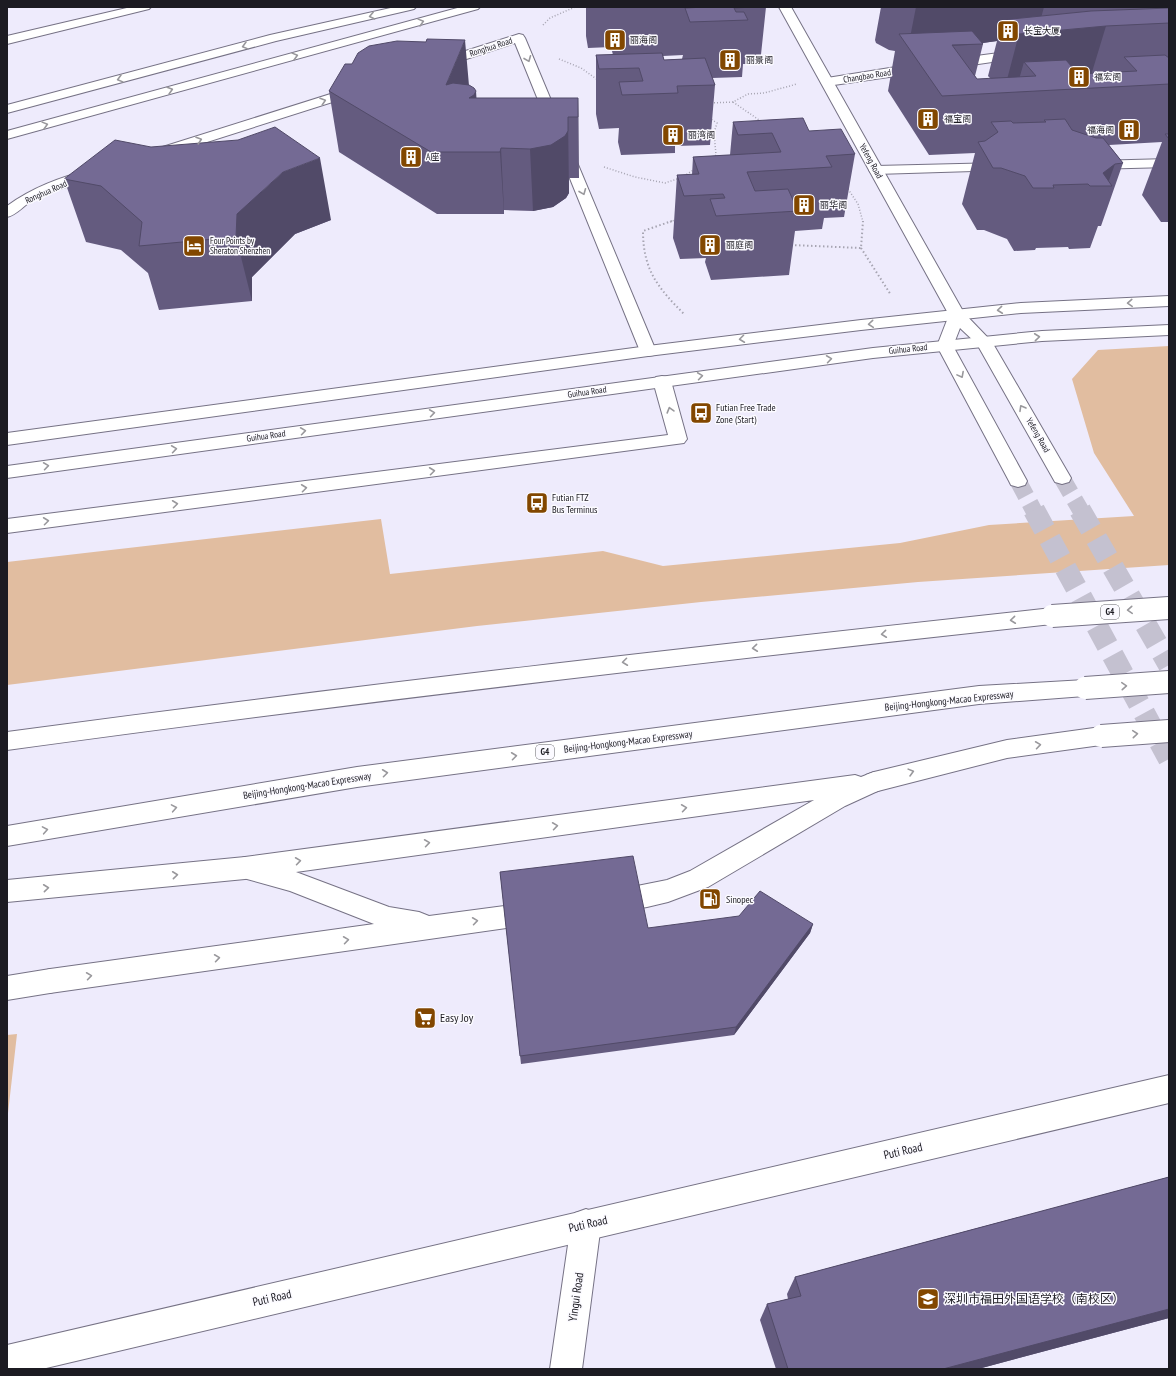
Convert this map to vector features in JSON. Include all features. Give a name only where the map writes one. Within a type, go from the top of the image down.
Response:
[{"type":"main road","points":[[7,40],[145,7]]},
{"type":"main road","points":[[7,109],[274,38],[410,7]]},
{"type":"main road","points":[[7,134],[474,7]]},
{"type":"main road","name":"Yefeng Road","points":[[786,7],[957,315],[984,342],[1062,478]]},
{"type":"main road","name":"Ronghua Road","points":[[428,67],[519,38],[648,351]]},
{"type":"main road","name":"Changbao Road","points":[[827,82],[916,68],[1032,53]]},
{"type":"main road","points":[[147,156],[375,84]]},
{"type":"main road","points":[[1082,165],[1169,163]]},
{"type":"main road","points":[[876,170],[1011,167]]},
{"type":"main road","name":"Ronghua Road","points":[[7,213],[27,198],[56,185],[109,168]]},
{"type":"main road","points":[[7,439],[648,351],[907,320],[1021,308],[1169,301]]},
{"type":"main road","points":[[957,315],[945,346],[1018,481]]},
{"type":"main road","name":"Guihua Road","points":[[7,472],[873,352],[1042,336],[1169,330]]},
{"type":"main road","points":[[7,526],[678,439],[662,381]]},
{"type":"main road","name":"G4","points":[[7,741],[206,714],[681,656],[1052,616],[1169,608]]},
{"type":"main road","name":"Beijing-Hongkong-Macao Expressway","points":[[7,836],[364,776],[979,695],[1169,682]]},
{"type":"main road","points":[[7,891],[245,868],[874,782],[1007,749],[1101,736],[1169,731]]},
{"type":"main road","points":[[592,904],[647,896],[668,891],[699,879],[837,800],[874,782]]},
{"type":"main road","points":[[245,868],[292,881],[389,918],[440,926]]},
{"type":"main road","points":[[7,988],[554,910]]},
{"type":"main road","name":"Puti Road","points":[[7,1361],[586,1224],[1169,1089]]},
{"type":"main road","name":"Yingui Road","points":[[566,1369],[586,1224]]},
{"type":"path","points":[[540,29],[550,18],[575,7]]},
{"type":"path","points":[[560,65],[557,58],[581,68],[601,82]]},
{"type":"path","points":[[710,103],[733,102],[748,94],[764,92],[801,83],[827,82]]},
{"type":"path","points":[[733,102],[765,124]]},
{"type":"path","points":[[704,114],[717,122],[714,133],[716,155],[710,159]]},
{"type":"path","points":[[601,166],[635,177],[665,183],[681,178],[699,167]]},
{"type":"path","points":[[681,178],[687,178]]},
{"type":"path","points":[[844,185],[857,202],[864,220],[861,248],[907,320]]},
{"type":"path","points":[[678,218],[664,225],[643,231],[642,247],[648,268],[657,285],[666,297],[685,315]]},
{"type":"path","points":[[786,244],[861,248]]},
{"type":"shaded area","points":[[1169,346],[1169,565],[918,582],[701,602],[477,626],[7,685],[7,562],[381,519],[390,574],[603,551],[663,566],[900,543],[989,525],[1134,516],[1094,453],[1072,379],[1098,350]]},
{"type":"shaded area","points":[[17,1034],[7,1122],[7,1035]]},
{"type":"building","points":[[754,7],[734,8],[736,12],[744,12],[748,20],[690,22],[685,8]]},
{"type":"building","points":[[1169,8],[1169,23],[1106,26],[1019,34],[1002,20],[1091,11]]},
{"type":"building","points":[[972,31],[983,44],[952,45],[977,79],[1036,76],[1024,62],[1066,60],[1078,74],[1137,71],[1124,57],[1165,55],[1169,58],[1169,84],[942,96],[899,34]]},
{"type":"building","points":[[427,39],[465,40],[446,85],[453,83],[469,85],[476,91],[474,95],[469,98],[578,98],[578,117],[568,117],[568,131],[565,136],[551,145],[530,149],[501,148],[500,152],[431,152],[329,91],[345,64],[352,64],[358,53],[369,46],[397,41],[426,42]]},
{"type":"building","points":[[662,53],[664,60],[705,58],[715,85],[677,86],[678,93],[622,95],[619,82],[643,81],[639,68],[599,69],[596,55]]},
{"type":"building","points":[[803,118],[809,131],[841,129],[855,154],[826,156],[832,167],[747,172],[755,191],[788,189],[798,211],[716,216],[710,199],[725,198],[723,194],[684,196],[677,175],[699,174],[693,157],[781,152],[772,133],[738,135],[733,122]]},
{"type":"building","points":[[1065,119],[1072,130],[1096,138],[1103,138],[1123,163],[1115,164],[1103,173],[1112,186],[1090,186],[1088,184],[1053,185],[1054,188],[1033,188],[1025,176],[1001,168],[993,168],[978,142],[985,141],[998,132],[991,122],[1046,122],[1044,120]]},
{"type":"building","points":[[275,127],[320,158],[283,172],[237,214],[236,237],[139,246],[142,222],[101,186],[64,179],[115,140],[151,147],[238,140]]},
{"type":"building","points":[[633,856],[648,928],[739,916],[760,891],[813,924],[736,1027],[520,1056],[500,872]]},
{"type":"building","name":"深圳市福田外国语学校（南校区）","points":[[1169,1177],[1169,1309],[943,1369],[788,1369],[767,1304],[801,1296],[795,1277]]},
{"type":"tunnel","points":[[1062,478],[1081,511]]},
{"type":"tunnel","points":[[1018,481],[1034,511]]},
{"type":"tunnel","points":[[1034,510],[1169,759]]},
{"type":"tunnel","points":[[1080,510],[1169,665]]},
{"type":"place","name":"长宝大厦","points":[[1008,31]]},
{"type":"place","name":"丽海阁","points":[[615,40]]},
{"type":"place","name":"丽景阁","points":[[730,60]]},
{"type":"place","name":"福宏阁","points":[[1079,77]]},
{"type":"place","name":"福宝阁","points":[[928,119]]},
{"type":"place","name":"福海阁","points":[[1129,130]]},
{"type":"place","name":"丽湾阁","points":[[673,135]]},
{"type":"place","name":"A座","points":[[411,157]]},
{"type":"place","name":"丽华阁","points":[[804,205]]},
{"type":"place","name":"丽庭阁","points":[[710,245]]},
{"type":"place","name":"Four Points by Sheraton Shenzhen","points":[[194,246]]},
{"type":"place","name":"Futian Free Trade Zone (Start)","points":[[701,413]]},
{"type":"place","name":"Futian FTZ Bus Terminus","points":[[537,503]]},
{"type":"place","name":"Sinopec","points":[[710,899]]},
{"type":"place","name":"Easy Joy","points":[[425,1018]]},
{"type":"place","name":"深圳市福田外国语学校（南校区）","points":[[928,1299]]}]
